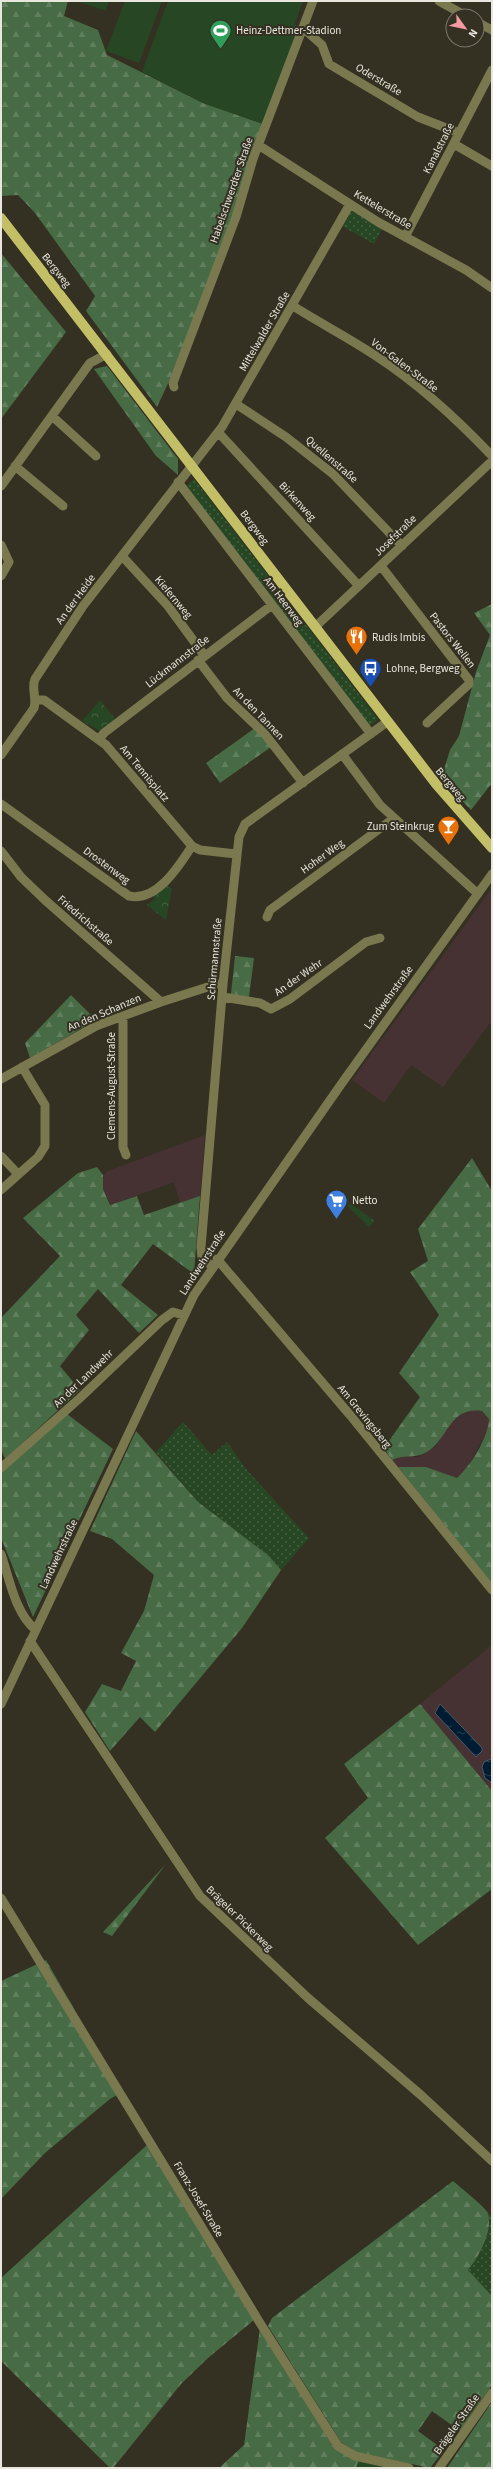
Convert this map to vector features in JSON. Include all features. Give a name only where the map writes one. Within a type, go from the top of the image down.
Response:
[{"type":"main road","name":"Bergweg","points":[[1,218],[193,466],[387,722],[441,791],[492,848]]},
{"type":"street","name":"Habelschwerdter Straße","points":[[174,387],[175,378],[236,217],[253,159],[313,1]]},
{"type":"street","points":[[439,1],[452,8]]},
{"type":"street","name":"Oderstraße","points":[[303,28],[322,45],[329,64],[418,117],[459,133]]},
{"type":"street","name":"Kanalstraße","points":[[405,236],[492,71]]},
{"type":"street","points":[[454,144],[492,166]]},
{"type":"street","name":"Kettelerstraße","points":[[263,148],[350,204],[492,288]]},
{"type":"street","name":"Mittelwalder Straße","points":[[193,466],[236,404],[350,204]]},
{"type":"street","name":"Von-Galen-Straße","points":[[293,306],[377,357],[402,375],[463,426],[492,456]]},
{"type":"street","points":[[1,486],[90,363],[107,354]]},
{"type":"street","name":"Quellenstraße","points":[[236,404],[292,441],[333,474],[402,546]]},
{"type":"street","points":[[52,416],[96,456]]},
{"type":"street","name":"Birkenweg","points":[[218,432],[359,586]]},
{"type":"street","name":"Josefstraße","points":[[315,627],[492,461]]},
{"type":"street","points":[[15,466],[63,506]]},
{"type":"street","name":"An der Heide","points":[[36,700],[32,686],[35,679],[84,606],[178,482],[193,466]]},
{"type":"street","name":"Am Heerweg","points":[[178,482],[371,734]]},
{"type":"street","points":[[1,545],[9,562],[1,576]]},
{"type":"street","name":"Kiefernweg","points":[[122,556],[168,606],[201,657]]},
{"type":"street","name":"Pastors Wellen","points":[[381,566],[469,680],[469,684],[427,723]]},
{"type":"street","name":"Lückmannstraße","points":[[99,739],[104,733],[201,657],[272,605]]},
{"type":"street","name":"An den Tannen","points":[[201,657],[227,698],[264,733],[303,783]]},
{"type":"street","points":[[1,755],[34,708],[36,700]]},
{"type":"street","name":"Am Tennisplatz","points":[[36,700],[44,700],[99,739],[192,846]]},
{"type":"street","name":"Schürmannstraße","points":[[215,1262],[202,1258],[201,1247],[223,984],[239,837],[245,824],[387,722]]},
{"type":"street","points":[[342,754],[376,800],[478,894]]},
{"type":"street","name":"Drostenweg","points":[[1,804],[129,896],[144,896],[170,878],[192,846]]},
{"type":"street","name":"Hoher Weg","points":[[267,917],[270,910],[394,818]]},
{"type":"street","points":[[192,846],[200,850],[236,854]]},
{"type":"street","name":"Friedrichstraße","points":[[1,851],[21,877],[161,1002]]},
{"type":"street","name":"Landwehrstraße","points":[[1,1704],[183,1315],[215,1262],[492,874]]},
{"type":"street","name":"An der Wehr","points":[[223,997],[260,1003],[271,1009],[290,999],[366,942],[380,938]]},
{"type":"street","name":"An den Schanzen","points":[[1,1079],[96,1026],[161,1002],[217,984],[223,984]]},
{"type":"street","name":"Clemens-August-Straße","points":[[123,1016],[123,1147],[126,1155]]},
{"type":"street","points":[[1,1190],[38,1157],[45,1146],[45,1105],[22,1067]]},
{"type":"street","points":[[1,1156],[18,1174]]},
{"type":"street","name":"Am Grevingsberg","points":[[215,1262],[350,1415],[492,1590]]},
{"type":"street","name":"An der Landwehr","points":[[1,1468],[80,1398],[162,1320],[173,1312],[183,1315]]},
{"type":"street","points":[[1,1554],[20,1608],[27,1622],[36,1630]]},
{"type":"street","name":"Brägeler Pickerweg","points":[[30,1641],[200,1896],[308,1998],[490,2155]]},
{"type":"street","name":"Franz-Josef-Straße","points":[[1,1898],[256,2316],[338,2446],[355,2456],[410,2468]]},
{"type":"street","name":"Brägeler Straße","points":[[439,2468],[492,2393]]},
{"type":"shaded area","points":[[492,888],[492,1023],[490,1023],[443,1087],[411,1065],[384,1103],[352,1080]]},
{"type":"shaded area","points":[[205,1135],[200,1196],[180,1203],[174,1182],[111,1205],[103,1189],[103,1175],[108,1171]]},
{"type":"shaded area","points":[[472,1409],[482,1411],[489,1419],[488,1430],[465,1471],[456,1478],[426,1468],[398,1467],[392,1460],[400,1456],[418,1457],[436,1446],[449,1425],[461,1415]]},
{"type":"shaded area","points":[[492,1645],[492,1791],[420,1704]]},
{"type":"green space","points":[[1,1],[68,1],[64,16],[98,30],[107,55],[203,103],[263,124],[240,196],[202,303],[157,407],[86,311],[95,296],[35,213],[18,195],[1,196]]},
{"type":"green space","points":[[76,1],[109,1],[106,11]]},
{"type":"green space","points":[[125,1],[162,1],[139,63],[106,51]]},
{"type":"green space","name":"Heinz-Dettmer-Stadion","points":[[168,1],[303,1],[295,23],[298,28],[263,124],[203,103],[142,72]]},
{"type":"green space","points":[[350,204],[384,225],[374,244],[338,224]]},
{"type":"green space","points":[[1,253],[66,332],[1,419]]},
{"type":"green space","points":[[107,366],[178,459],[178,475],[156,456],[94,369]]},
{"type":"green space","points":[[194,479],[378,719],[370,726],[186,486]]},
{"type":"green space","points":[[492,604],[492,783],[471,810],[441,779],[450,750],[459,736],[476,672],[490,635],[474,613]]},
{"type":"green space","points":[[100,700],[115,719],[100,731],[82,721]]},
{"type":"green space","points":[[255,728],[271,747],[220,783],[206,763]]},
{"type":"green space","points":[[166,886],[172,888],[166,920],[147,905],[155,899],[153,895]]},
{"type":"green space","points":[[235,956],[254,958],[249,997],[231,994]]},
{"type":"green space","points":[[71,995],[96,1020],[30,1058],[25,1043]]},
{"type":"green space","points":[[472,1158],[492,1191],[492,1584],[398,1467],[426,1467],[457,1478],[468,1466],[478,1451],[486,1434],[489,1419],[482,1411],[471,1411],[462,1414],[449,1426],[433,1448],[421,1455],[400,1457],[392,1460],[384,1448],[420,1397],[399,1373],[439,1315],[410,1272],[428,1261],[418,1229]]},
{"type":"green space","points":[[97,1167],[103,1175],[103,1189],[110,1205],[137,1196],[144,1215],[200,1196],[194,1274],[153,1244],[121,1285],[158,1315],[139,1333],[98,1289],[76,1315],[89,1330],[60,1366],[80,1390],[5,1459],[1,1449],[1,1318],[60,1256],[23,1218],[78,1173]]},
{"type":"green space","points":[[350,1203],[375,1221],[369,1227],[348,1206]]},
{"type":"green space","points":[[67,1414],[113,1449],[33,1617],[1,1538],[1,1472]]},
{"type":"green space","points":[[183,1422],[212,1455],[227,1442],[245,1468],[309,1538],[281,1570],[268,1555],[198,1502],[156,1452]]},
{"type":"green space","points":[[136,1431],[198,1502],[268,1555],[281,1570],[242,1628],[155,1732],[140,1717],[110,1751],[85,1712],[102,1684],[121,1691],[136,1661],[121,1653],[144,1611],[154,1575],[112,1539],[90,1531]]},
{"type":"green space","points":[[420,1704],[492,1791],[492,1889],[418,1945],[325,1838],[368,1798],[344,1764]]},
{"type":"green space","points":[[166,1864],[112,1936],[103,1932]]},
{"type":"green space","points":[[46,1960],[122,2092],[110,2099],[45,2153],[1,2199],[1,1981]]},
{"type":"green space","points":[[148,2144],[254,2320],[208,2358],[181,2384],[113,2468],[110,2468],[1,2361],[1,2278]]},
{"type":"green space","points":[[453,2181],[477,2201],[488,2213],[489,2228],[487,2236],[484,2244],[468,2270],[492,2296],[492,2385],[460,2431],[432,2411],[418,2431],[444,2450],[430,2468],[356,2452],[341,2442],[268,2326],[272,2318]]},
{"type":"green space","points":[[488,2213],[492,2217],[492,2296],[468,2270],[477,2257],[487,2237],[489,2222]]},
{"type":"green space","points":[[260,2328],[332,2445],[359,2460],[356,2468],[219,2468],[244,2445]]},
{"type":"green space","points":[[492,2402],[492,2468],[447,2468]]},
{"type":"green space","points":[[359,2460],[390,2468],[356,2468]]},
{"type":"water","points":[[440,1704],[482,1748],[482,1751],[476,1757],[435,1713]]},
{"type":"water","points":[[491,1759],[492,1783],[485,1778],[482,1767],[484,1762]]},
{"type":"place","name":"Heinz-Dettmer-Stadion","points":[[220,50]]},
{"type":"place","name":"Rudis Imbis","points":[[356,656]]},
{"type":"place","name":"Lohne, Bergweg","points":[[370,688]]},
{"type":"place","name":"Zum Steinkrug","points":[[449,846]]},
{"type":"place","name":"Netto","points":[[337,1220]]}]
